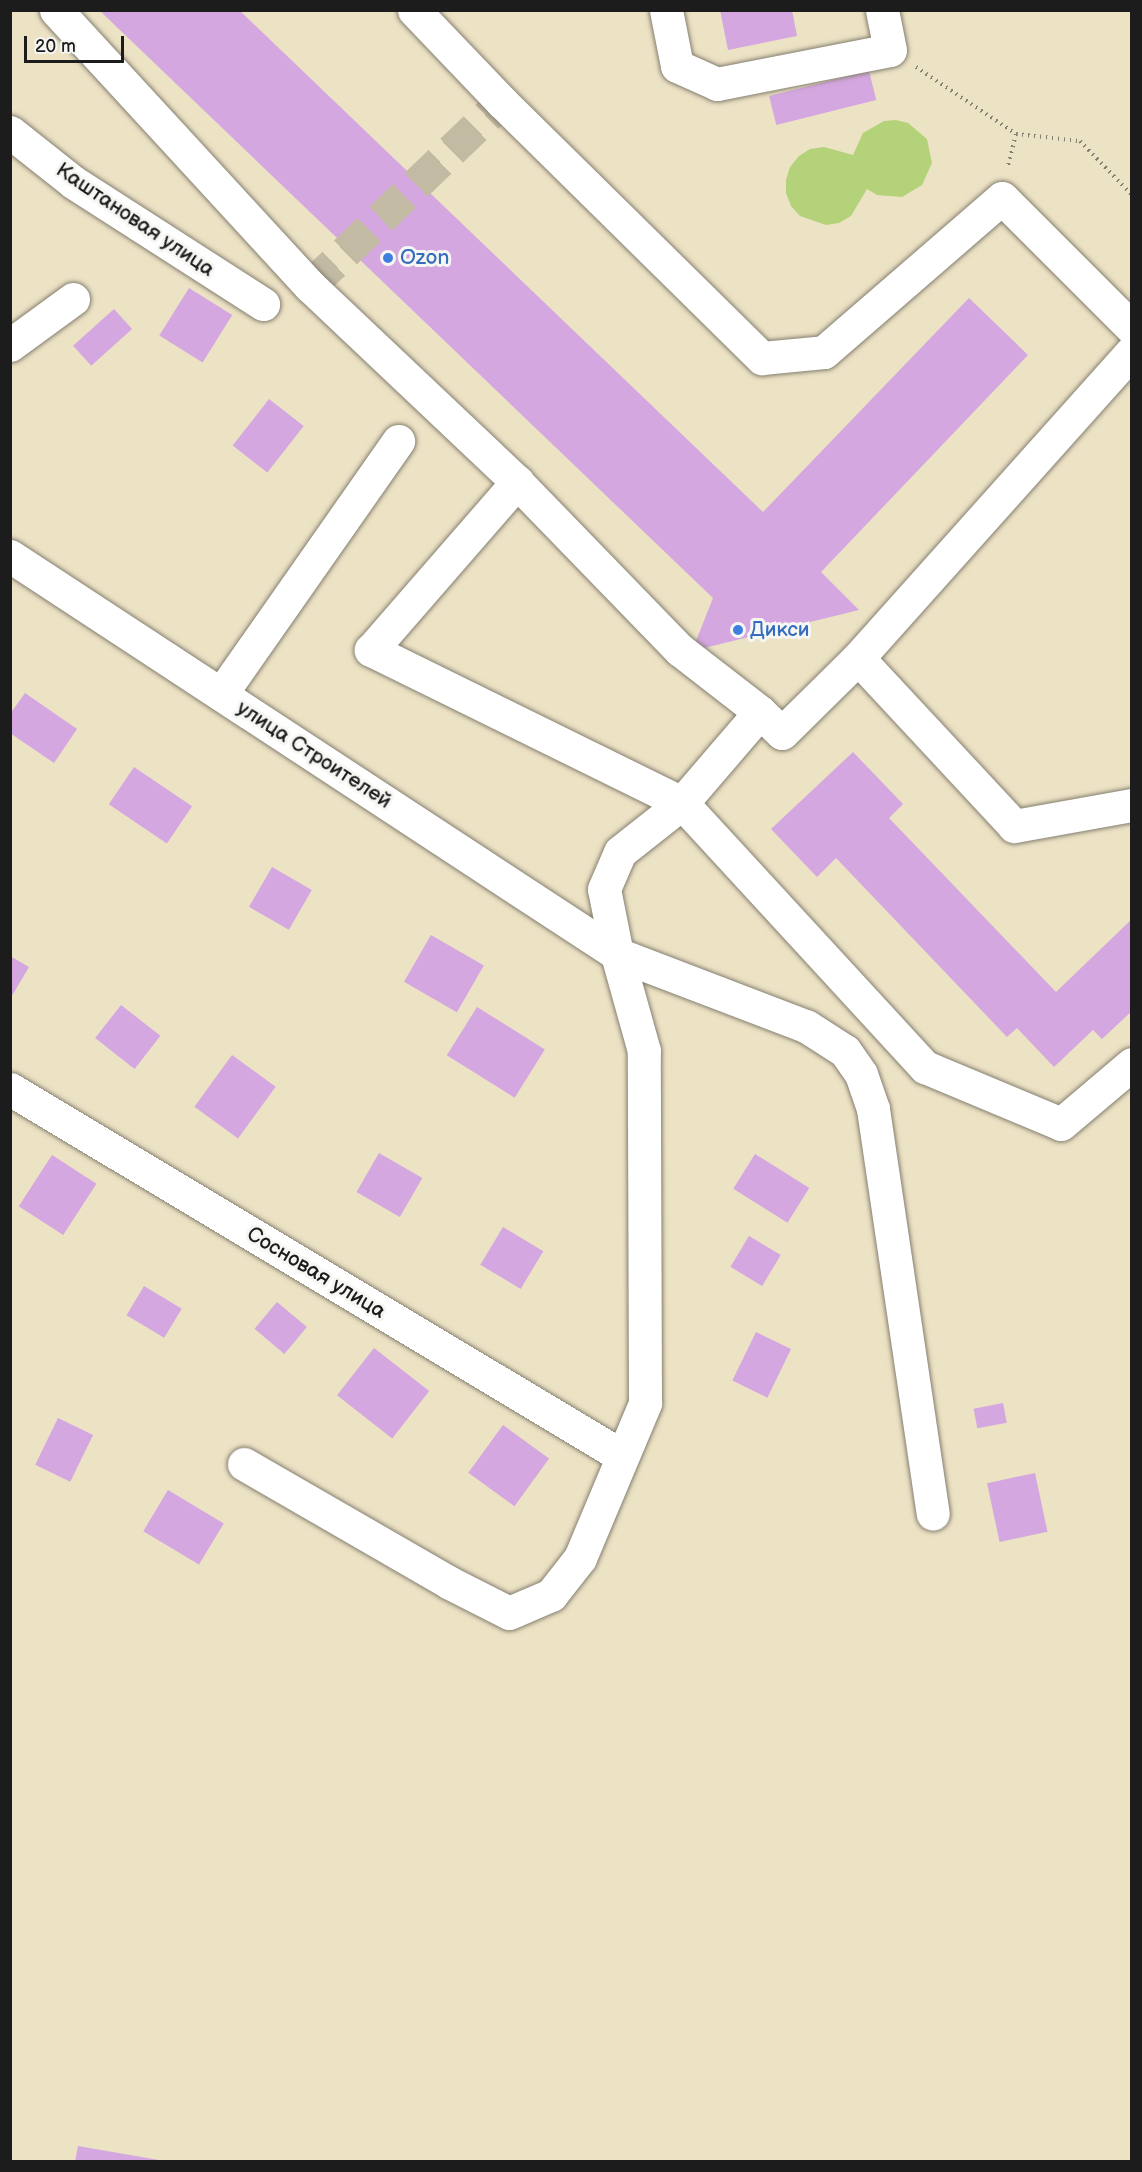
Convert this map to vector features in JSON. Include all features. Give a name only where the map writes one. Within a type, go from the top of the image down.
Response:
[{"type":"street","points":[[56,10],[310,286],[517,482],[680,650],[760,712],[782,734],[858,658],[1131,352]]},
{"type":"street","points":[[414,10],[502,102],[762,358],[824,352],[1002,198],[1131,328]]},
{"type":"street","points":[[666,10],[677,66],[717,84],[890,50],[882,10]]},
{"type":"street","name":"Каштановая улица","points":[[10,132],[73,182],[263,304]]},
{"type":"street","points":[[10,345],[73,299]]},
{"type":"street","points":[[221,694],[398,441]]},
{"type":"street","points":[[517,482],[370,651],[682,803],[925,1067],[1061,1124],[1131,1064]]},
{"type":"street","name":"улица Строителей","points":[[10,556],[617,954],[806,1026],[845,1051],[861,1074],[873,1109],[933,1514]]},
{"type":"street","points":[[858,658],[1014,826],[1131,805]]},
{"type":"street","points":[[244,1464],[448,1582],[509,1613],[550,1595],[580,1558],[645,1402],[644,1051],[617,954],[604,889],[620,852],[682,803],[760,712]]},
{"type":"street","name":"Сосновая улица","points":[[10,1089],[622,1456]]},
{"type":"path","points":[[890,50],[1016,134],[1080,141],[1131,195]]},
{"type":"path","points":[[1002,198],[1016,134]]},
{"type":"green space","points":[[896,120],[908,123],[927,139],[932,163],[922,185],[902,197],[877,195],[867,189],[851,216],[839,223],[826,225],[800,216],[791,206],[786,193],[786,180],[790,167],[799,156],[810,149],[824,147],[853,155],[863,133],[884,121]]},
{"type":"building","points":[[99,10],[239,10],[763,512],[969,298],[1028,355],[821,572],[859,610],[692,651],[713,598]]},
{"type":"building","points":[[720,10],[792,10],[797,36],[728,50]]},
{"type":"building","points":[[869,71],[876,100],[776,125],[769,96]]},
{"type":"building","points":[[189,288],[232,315],[203,363],[159,335]]},
{"type":"building","points":[[114,309],[132,329],[91,366],[73,346]]},
{"type":"building","points":[[269,399],[304,426],[267,473],[233,445]]},
{"type":"building","points":[[25,693],[77,729],[54,763],[10,733],[10,714]]},
{"type":"building","points":[[853,752],[903,804],[889,818],[1056,992],[1132,919],[1132,1011],[1102,1039],[1093,1030],[1054,1067],[1017,1028],[1007,1037],[836,858],[817,877],[771,829]]},
{"type":"building","points":[[134,767],[192,806],[167,843],[109,804]]},
{"type":"building","points":[[272,867],[312,890],[289,930],[249,907]]},
{"type":"building","points":[[431,935],[484,965],[457,1012],[404,982]]},
{"type":"building","points":[[10,956],[29,967],[10,999]]},
{"type":"building","points":[[121,1005],[160,1036],[135,1069],[95,1038]]},
{"type":"building","points":[[477,1007],[545,1049],[515,1098],[447,1055]]},
{"type":"building","points":[[232,1055],[276,1087],[238,1139],[194,1107]]},
{"type":"building","points":[[379,1153],[422,1178],[400,1217],[356,1192]]},
{"type":"building","points":[[755,1154],[809,1188],[788,1223],[733,1189]]},
{"type":"building","points":[[52,1155],[96,1184],[63,1235],[19,1206]]},
{"type":"building","points":[[503,1227],[543,1251],[521,1289],[480,1265]]},
{"type":"building","points":[[749,1236],[781,1255],[762,1286],[730,1267]]},
{"type":"building","points":[[144,1286],[182,1309],[164,1338],[126,1315]]},
{"type":"building","points":[[277,1302],[307,1327],[284,1354],[255,1329]]},
{"type":"building","points":[[756,1332],[791,1349],[767,1398],[732,1381]]},
{"type":"building","points":[[374,1348],[429,1391],[392,1438],[337,1395]]},
{"type":"building","points":[[1003,1403],[1007,1423],[977,1428],[974,1409]]},
{"type":"building","points":[[58,1418],[93,1435],[70,1482],[35,1465]]},
{"type":"building","points":[[503,1425],[549,1459],[514,1506],[468,1473]]},
{"type":"building","points":[[1035,1473],[1047,1532],[1000,1542],[987,1483]]},
{"type":"building","points":[[168,1490],[224,1523],[199,1565],[143,1531]]},
{"type":"building","points":[[78,2146],[159,2160],[159,2162],[75,2162]]},
{"type":"tunnel","points":[[310,286],[502,102]]},
{"type":"place","name":"Ozon","points":[[388,258]]},
{"type":"place","name":"Дикси","points":[[738,630]]}]
